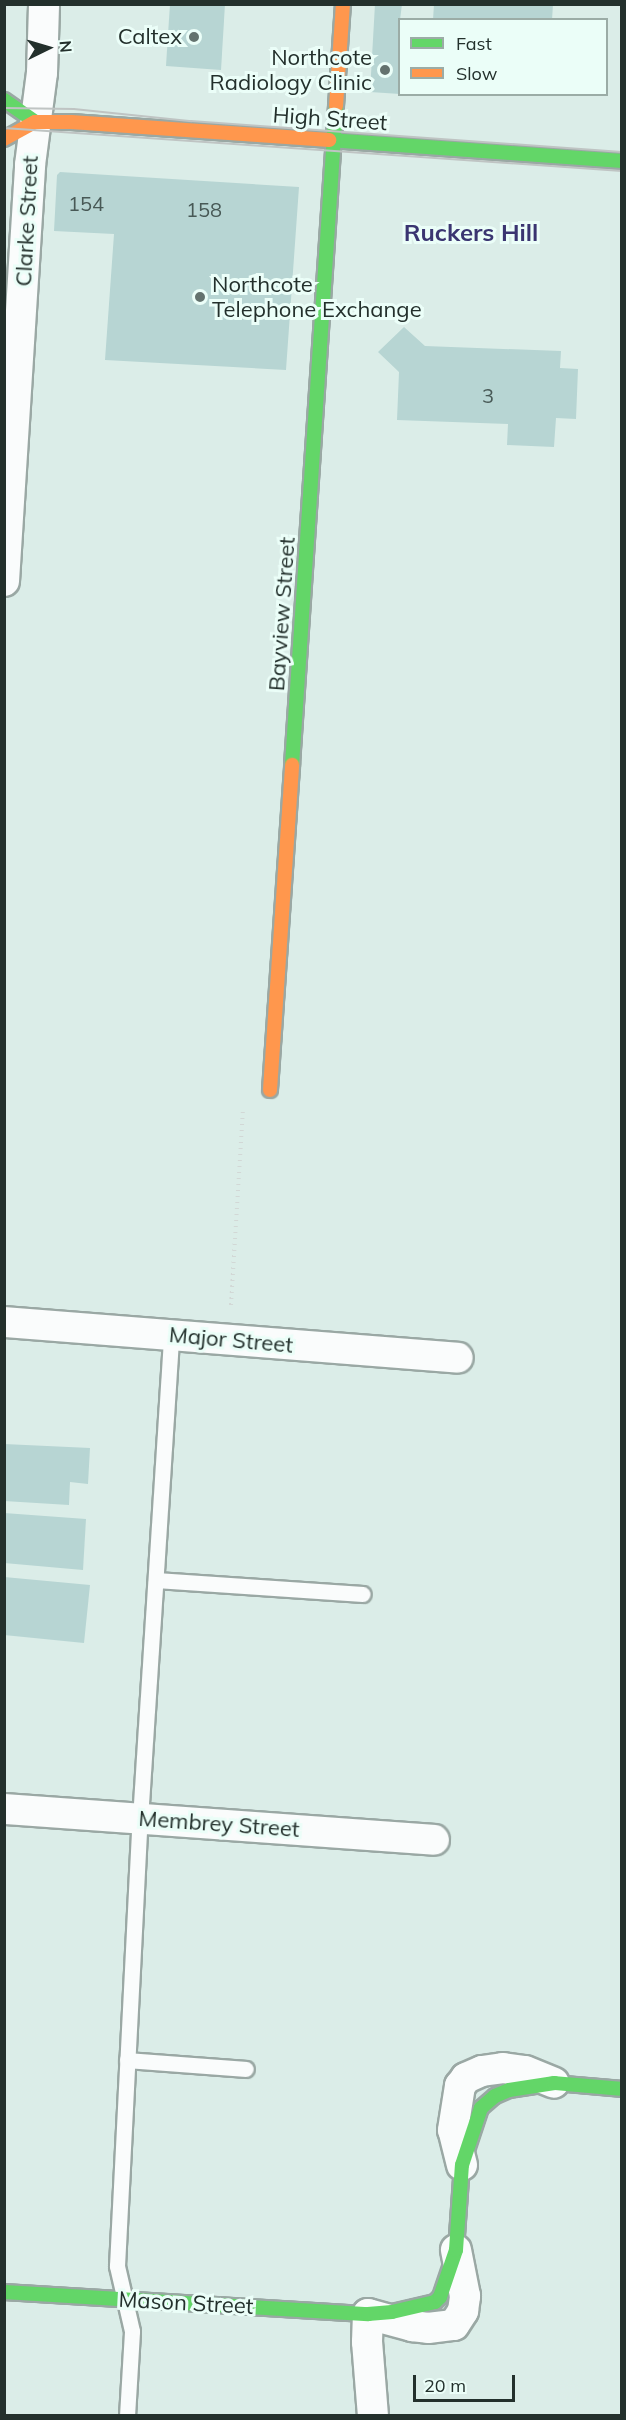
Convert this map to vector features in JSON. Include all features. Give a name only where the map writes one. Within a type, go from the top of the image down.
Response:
[{"type":"street","name":"Clarke Street","points":[[4,581],[13,314],[42,73],[44,4]]},
{"type":"street","name":"Bayview Street","points":[[270,1090],[336,140],[343,4]]},
{"type":"street","points":[[4,100],[35,122]]},
{"type":"street","name":"High Street","points":[[4,139],[35,122],[71,122],[621,161]]},
{"type":"street","name":"Major Street","points":[[4,1322],[458,1358]]},
{"type":"street","name":"Membrey Street","points":[[4,1809],[434,1840]]},
{"type":"street","points":[[456,2250],[462,2165],[453,2130],[460,2086],[466,2078],[482,2071],[503,2068],[525,2071],[554,2083],[621,2089]]},
{"type":"street","name":"Mason Street","points":[[4,2292],[384,2316],[428,2328],[454,2325],[463,2311],[465,2296],[456,2250]]},
{"type":"street","name":"Mason Street","points":[[384,2316],[435,2302],[440,2297],[456,2250]]},
{"type":"street","points":[[373,2415],[367,2342],[384,2316]]},
{"type":"lane","points":[[127,2415],[132,2331],[117,2265],[140,1819],[171,1335]]},
{"type":"lane","points":[[156,1580],[363,1594]]},
{"type":"lane","points":[[127,2060],[246,2069]]},
{"type":"path","points":[[231,1305],[243,1106]]},
{"type":"building","points":[[170,4],[225,4],[221,70],[166,66]]},
{"type":"building","name":"Northcote Radiology Clinic","points":[[375,4],[402,4],[400,18],[398,18],[398,94],[370,92]]},
{"type":"building","points":[[434,4],[553,4],[552,18],[433,18]]},
{"type":"building","name":"Northcote Telephone Exchange","points":[[60,172],[299,187],[286,370],[105,360],[114,234],[54,231],[57,175]]},
{"type":"building","points":[[404,327],[425,346],[561,351],[560,368],[578,369],[576,419],[556,418],[554,447],[507,445],[508,424],[397,420],[399,372],[378,352]]},
{"type":"building","points":[[4,1444],[90,1448],[88,1484],[70,1482],[69,1505],[4,1501]]},
{"type":"building","points":[[4,1513],[86,1519],[83,1570],[4,1563]]},
{"type":"building","points":[[4,1577],[90,1585],[84,1643],[4,1635]]},
{"type":"tram line","points":[[4,108],[74,109],[191,121],[622,152]]},
{"type":"tram line","points":[[4,128],[622,171]]},
{"type":"traffic: fast","points":[[4,100],[35,122]]},
{"type":"traffic: fast","points":[[292,765],[336,106]]},
{"type":"traffic: fast","points":[[329,140],[622,161]]},
{"type":"traffic: fast","points":[[4,2292],[368,2314],[392,2312],[435,2302],[440,2297],[456,2250],[462,2165],[481,2108],[495,2096],[509,2090],[554,2083],[622,2089]]},
{"type":"traffic: slow","points":[[336,106],[343,4]]},
{"type":"traffic: slow","points":[[4,139],[35,122],[71,122],[329,140]]},
{"type":"traffic: slow","points":[[270,1090],[292,765]]},
{"type":"place","name":"Caltex","points":[[194,37]]},
{"type":"place","name":"Northcote Radiology Clinic","points":[[385,70]]},
{"type":"place","name":"Northcote Telephone Exchange","points":[[200,297]]},
{"type":"district","name":"Ruckers Hill","points":[[471,233]]}]
